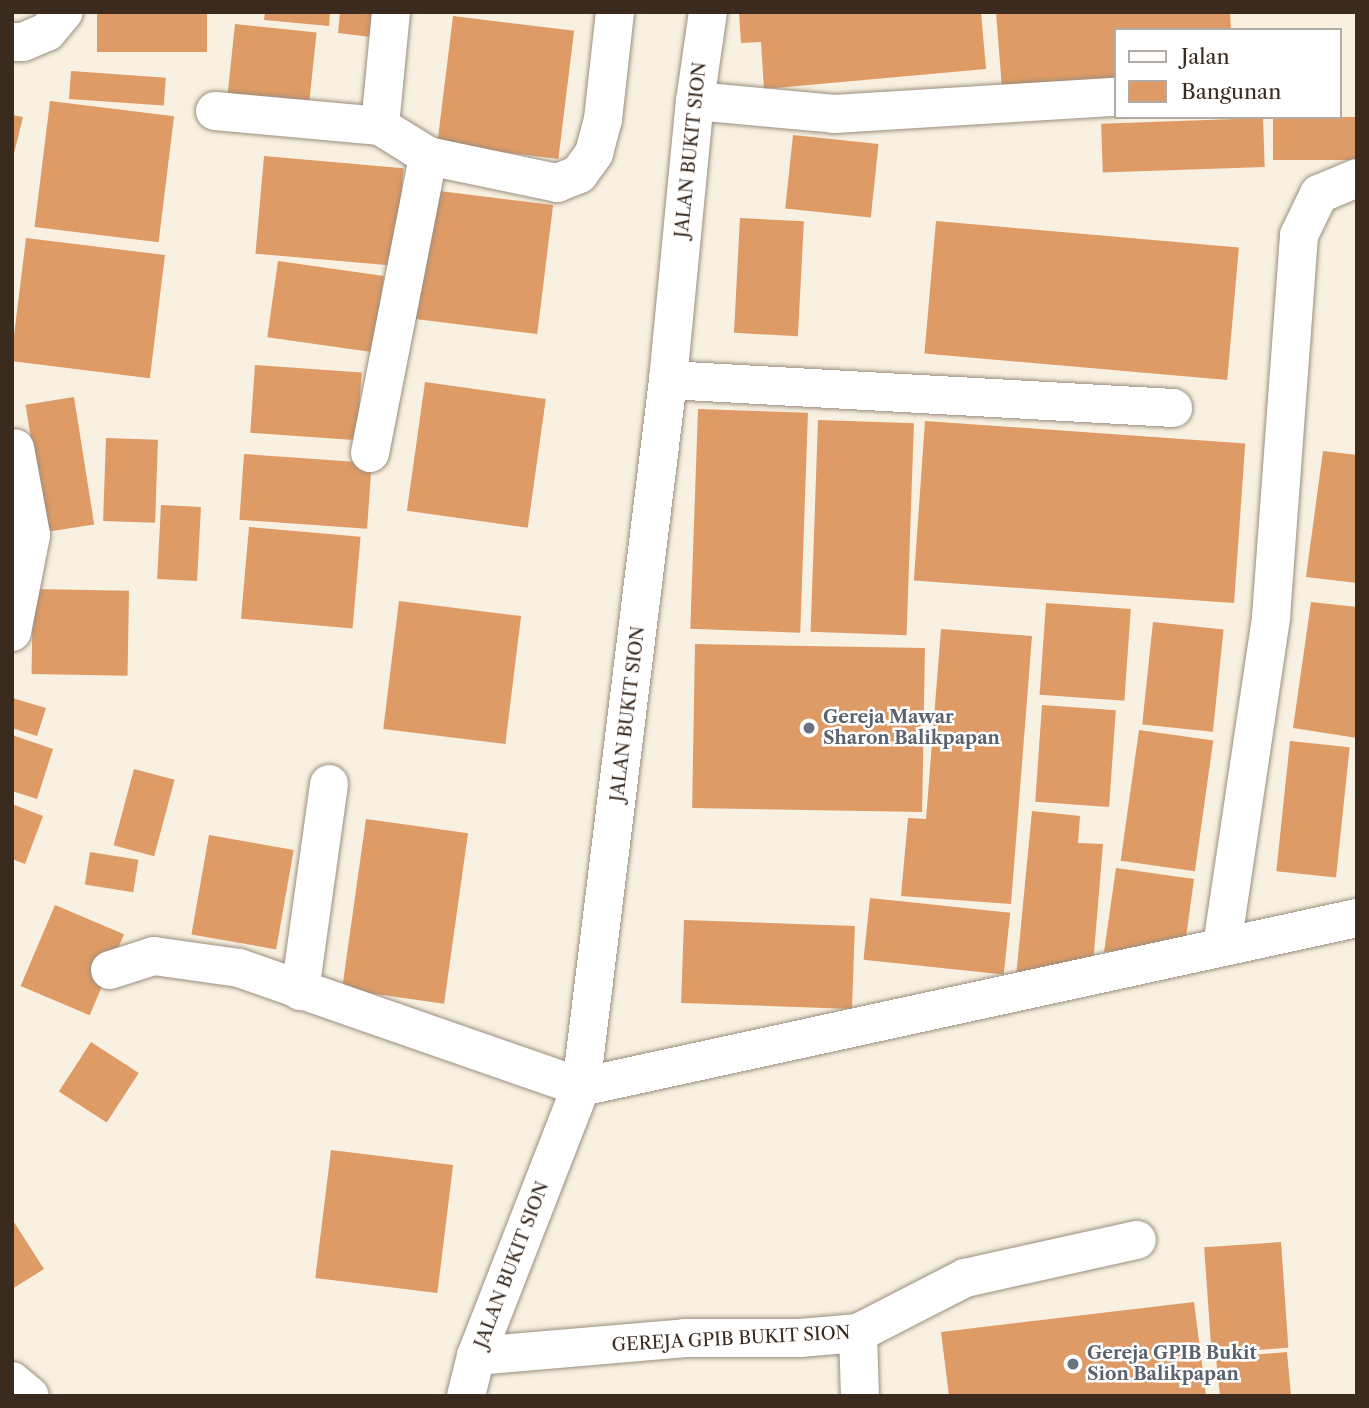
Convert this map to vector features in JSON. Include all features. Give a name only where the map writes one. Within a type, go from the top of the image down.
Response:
[{"type":"street","points":[[12,42],[23,42],[47,32],[64,12]]},
{"type":"street","points":[[380,126],[391,12]]},
{"type":"street","points":[[215,111],[380,126],[428,156],[557,183],[579,174],[594,153],[603,119],[615,12]]},
{"type":"street","name":"JALAN BUKIT SION","points":[[466,1396],[476,1356],[581,1087],[668,380],[695,101],[708,12]]},
{"type":"street","points":[[695,101],[834,114],[1114,97]]},
{"type":"street","points":[[370,453],[428,156]]},
{"type":"street","points":[[1222,946],[1271,617],[1299,235],[1319,194],[1357,178]]},
{"type":"street","points":[[668,380],[1173,408]]},
{"type":"street","points":[[12,632],[31,535],[15,448]]},
{"type":"street","points":[[300,991],[329,784]]},
{"type":"street","points":[[110,970],[154,956],[239,968],[581,1087],[1357,918]]},
{"type":"street","name":"GEREJA GPIB BUKIT SION","points":[[476,1356],[685,1338],[800,1338],[858,1333],[965,1278],[1137,1240]]},
{"type":"street","points":[[858,1333],[860,1396]]},
{"type":"street","points":[[12,1381],[30,1396]]},
{"type":"building","points":[[97,12],[207,12],[207,52],[97,52]]},
{"type":"building","points":[[265,12],[330,12],[329,26],[264,20]]},
{"type":"building","points":[[340,12],[389,12],[387,39],[338,33]]},
{"type":"building","points":[[739,12],[981,12],[986,69],[764,89],[761,42],[741,43]]},
{"type":"building","points":[[996,12],[1230,12],[1231,28],[1114,28],[1114,80],[1002,89]]},
{"type":"building","points":[[453,16],[574,31],[558,159],[437,144]]},
{"type":"building","points":[[235,24],[317,33],[308,113],[227,105]]},
{"type":"building","points":[[71,71],[166,78],[164,106],[69,99]]},
{"type":"building","points":[[50,101],[174,116],[159,242],[35,227]]},
{"type":"building","points":[[12,115],[23,117],[13,157],[12,157]]},
{"type":"building","points":[[1357,117],[1357,160],[1273,160],[1273,119]]},
{"type":"building","points":[[1263,119],[1265,167],[1103,173],[1101,124]]},
{"type":"building","points":[[793,135],[879,144],[871,218],[785,209]]},
{"type":"building","points":[[264,156],[403,168],[395,266],[255,254]]},
{"type":"building","points":[[431,190],[553,205],[537,334],[415,319]]},
{"type":"building","points":[[740,218],[804,221],[798,336],[734,333]]},
{"type":"building","points":[[936,221],[1239,247],[1227,380],[924,353]]},
{"type":"building","points":[[26,238],[165,255],[150,378],[12,361]]},
{"type":"building","points":[[278,261],[384,276],[373,352],[267,337]]},
{"type":"building","points":[[255,365],[362,372],[357,440],[250,433]]},
{"type":"building","points":[[425,382],[546,399],[528,528],[407,511]]},
{"type":"building","points":[[74,397],[94,524],[46,532],[26,405]]},
{"type":"building","points":[[698,409],[808,413],[800,633],[690,629]]},
{"type":"building","points":[[818,420],[914,423],[907,635],[811,632]]},
{"type":"building","points":[[925,421],[1245,443],[1234,603],[914,581]]},
{"type":"building","points":[[106,438],[158,440],[155,523],[103,521]]},
{"type":"building","points":[[1323,451],[1357,455],[1357,583],[1306,577]]},
{"type":"building","points":[[244,454],[372,463],[367,529],[239,520]]},
{"type":"building","points":[[161,505],[201,507],[197,581],[157,579]]},
{"type":"building","points":[[249,527],[361,537],[353,628],[241,619]]},
{"type":"building","points":[[33,589],[129,591],[128,676],[32,674]]},
{"type":"building","points":[[399,601],[521,616],[505,744],[383,729]]},
{"type":"building","points":[[1311,602],[1357,607],[1357,738],[1293,728]]},
{"type":"building","points":[[1046,603],[1131,609],[1124,701],[1040,695]]},
{"type":"building","points":[[1153,622],[1224,629],[1213,732],[1142,724]]},
{"type":"building","points":[[941,629],[1032,636],[1011,904],[901,896],[908,818],[926,819]]},
{"type":"building","name":"Gereja Mawar Sharon Balikpapan","points":[[695,644],[925,648],[922,812],[692,808]]},
{"type":"building","points":[[12,698],[46,708],[37,736],[12,728]]},
{"type":"building","points":[[1042,705],[1116,710],[1109,807],[1035,802]]},
{"type":"building","points":[[1139,730],[1213,740],[1195,871],[1121,861]]},
{"type":"building","points":[[12,735],[53,749],[37,799],[12,791]]},
{"type":"building","points":[[1290,741],[1350,747],[1336,878],[1276,871]]},
{"type":"building","points":[[134,769],[175,780],[154,856],[114,845]]},
{"type":"building","points":[[12,804],[43,816],[25,864],[12,859]]},
{"type":"building","points":[[1032,811],[1080,816],[1078,843],[1103,844],[1093,964],[1016,977]]},
{"type":"building","points":[[366,819],[468,833],[444,1004],[342,989]]},
{"type":"building","points":[[209,835],[294,850],[276,949],[191,934]]},
{"type":"building","points":[[90,852],[138,860],[133,892],[85,885]]},
{"type":"building","points":[[1116,868],[1194,879],[1185,945],[1104,952]]},
{"type":"building","points":[[870,898],[1010,913],[1004,974],[864,960]]},
{"type":"building","points":[[55,905],[124,934],[90,1015],[21,986]]},
{"type":"building","points":[[684,920],[855,926],[852,1009],[681,1003]]},
{"type":"building","points":[[91,1042],[139,1073],[107,1123],[59,1091]]},
{"type":"building","points":[[331,1150],[453,1165],[437,1293],[315,1278]]},
{"type":"building","points":[[12,1219],[44,1269],[12,1289]]},
{"type":"building","points":[[1281,1242],[1288,1348],[1212,1353],[1204,1247]]},
{"type":"building","name":"Gereja GPIB Bukit Sion Balikpapan","points":[[1194,1302],[1206,1396],[949,1396],[941,1332]]},
{"type":"building","points":[[1287,1352],[1291,1396],[1220,1396],[1216,1358]]},
{"type":"place","name":"Gereja Mawar Sharon Balikpapan","points":[[809,728]]},
{"type":"place","name":"Gereja GPIB Bukit Sion Balikpapan","points":[[1073,1364]]}]
